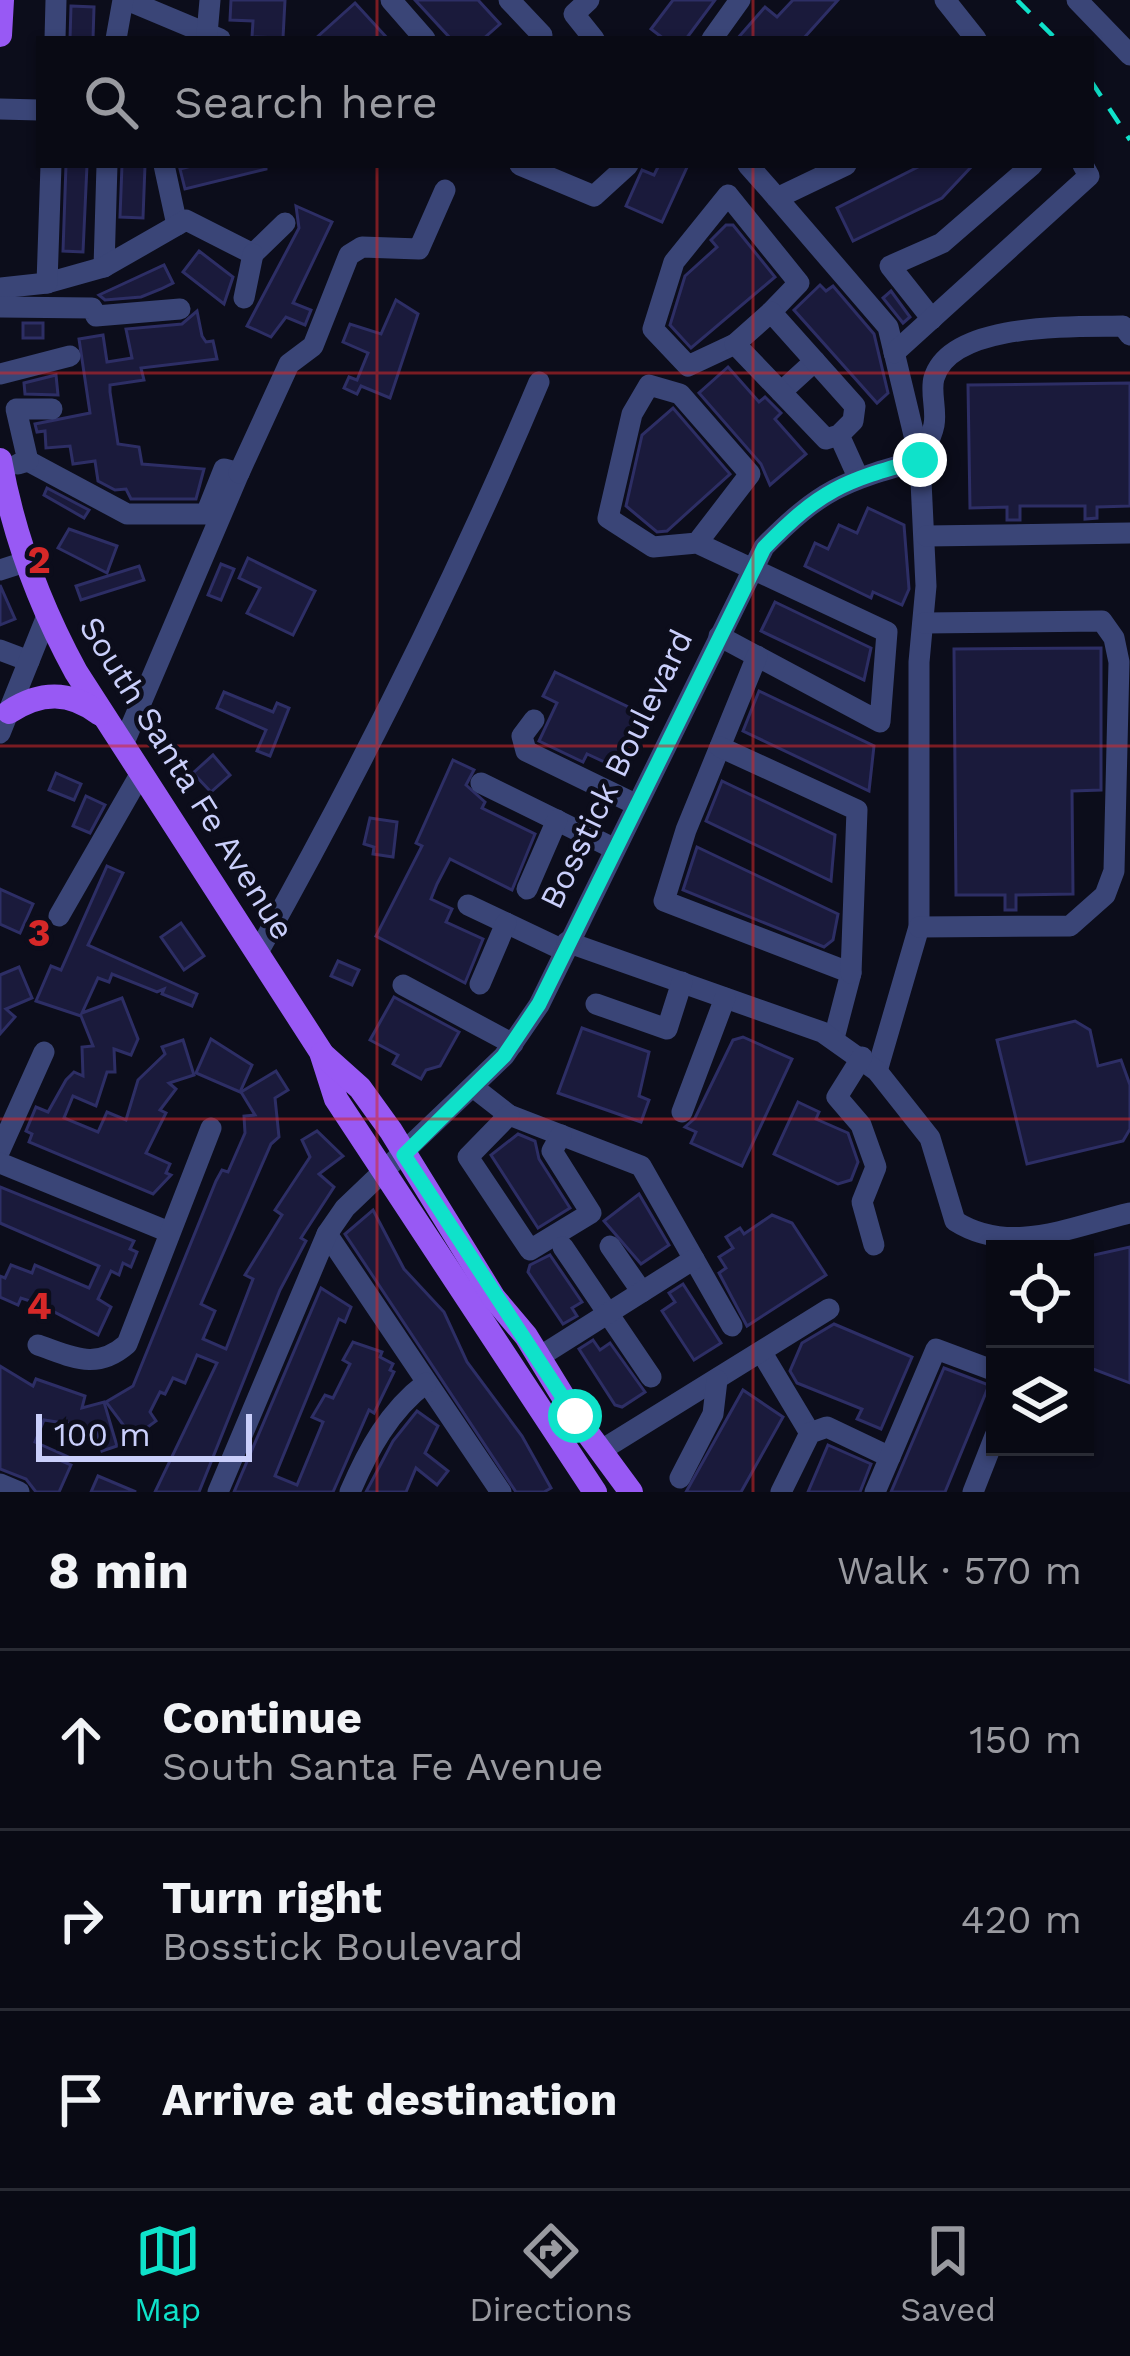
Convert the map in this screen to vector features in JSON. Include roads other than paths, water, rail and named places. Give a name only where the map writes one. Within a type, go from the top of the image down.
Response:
[{"type":"main road","points":[[0,35],[2,0]]},
{"type":"main road","name":"South Santa Fe Avenue","points":[[0,466],[9,533],[28,561],[47,616],[106,719],[320,1052],[336,1099],[383,1174],[595,1492]]},
{"type":"main road","points":[[4,720],[44,696],[71,696],[106,719]]},
{"type":"main road","name":"South Santa Fe Avenue","points":[[320,1052],[360,1088],[494,1298],[632,1492]]},
{"type":"street","points":[[55,36],[56,0]]},
{"type":"street","points":[[117,36],[125,0],[214,36],[210,0]]},
{"type":"street","points":[[391,0],[422,36]]},
{"type":"street","points":[[509,0],[538,36]]},
{"type":"street","points":[[714,36],[740,0]]},
{"type":"street","points":[[945,0],[974,36]]},
{"type":"street","points":[[1077,0],[1130,55]]},
{"type":"street","points":[[540,36],[582,7],[593,36]]},
{"type":"street","points":[[0,109],[36,110]]},
{"type":"street","points":[[47,283],[51,168]]},
{"type":"street","points":[[104,267],[107,168]]},
{"type":"street","points":[[165,168],[177,225]]},
{"type":"street","points":[[536,168],[594,196],[625,168]]},
{"type":"street","points":[[751,168],[888,327],[920,460],[926,536],[919,662],[920,927],[870,1064],[837,1097],[861,1125],[876,1167],[862,1202],[874,1245]]},
{"type":"street","points":[[777,198],[840,168]]},
{"type":"street","points":[[932,319],[890,266],[942,243],[1029,168]]},
{"type":"street","points":[[894,353],[1089,176],[1085,168]]},
{"type":"street","points":[[123,745],[289,364],[313,346],[350,255],[362,247],[419,249],[445,190]]},
{"type":"street","points":[[728,194],[799,283],[771,312],[735,344],[688,366],[653,329],[674,262],[728,194]]},
{"type":"street","points":[[0,288],[47,283],[104,267],[186,220],[253,254]]},
{"type":"street","points":[[244,298],[253,254],[286,224]]},
{"type":"street","points":[[0,307],[92,308],[96,316],[180,309]]},
{"type":"street","points":[[735,344],[826,439],[839,435],[853,421],[855,406],[771,312]]},
{"type":"street","points":[[920,460],[934,426],[934,377],[946,362],[982,338],[1040,328],[1124,326],[1130,334]]},
{"type":"street","points":[[0,374],[70,356]]},
{"type":"street","points":[[781,392],[815,362]]},
{"type":"street","points":[[257,954],[369,755],[476,531],[539,382]]},
{"type":"street","points":[[697,543],[750,474],[680,394],[649,385],[632,414],[608,518],[653,547],[697,543],[887,632],[880,722],[718,636]]},
{"type":"street","points":[[28,461],[16,409],[52,409]]},
{"type":"street","points":[[839,435],[858,477]]},
{"type":"street","name":"Bosstick Boulevard","points":[[218,1492],[327,1234],[345,1208],[473,1088],[513,1044],[539,1004],[764,548],[809,501],[858,477],[920,460]]},
{"type":"street","points":[[0,466],[28,461],[127,514],[206,514],[224,469],[239,473]]},
{"type":"street","points":[[926,536],[1130,533]]},
{"type":"street","points":[[0,570],[28,561]]},
{"type":"street","points":[[4,720],[47,616]]},
{"type":"street","points":[[920,927],[1070,926],[1105,895],[1118,838],[1119,662],[1114,638],[1102,621],[924,623]]},
{"type":"street","points":[[0,650],[29,661]]},
{"type":"street","points":[[757,656],[664,902],[851,973]]},
{"type":"street","points":[[535,720],[522,736],[526,751],[635,804]]},
{"type":"street","points":[[720,747],[857,810],[851,973],[834,1038]]},
{"type":"street","points":[[58,916],[141,773]]},
{"type":"street","points":[[481,783],[614,848]]},
{"type":"street","points":[[527,889],[557,820]]},
{"type":"street","points":[[468,905],[565,946],[682,982],[834,1038],[870,1064],[931,1138],[955,1220],[979,1236],[1012,1241],[1130,1213]]},
{"type":"street","points":[[480,984],[506,923]]},
{"type":"street","points":[[596,1004],[667,1029],[682,982]]},
{"type":"street","points":[[403,986],[513,1044]]},
{"type":"street","points":[[682,1112],[725,998]]},
{"type":"street","points":[[0,1150],[44,1052]]},
{"type":"street","points":[[473,1088],[509,1115],[641,1166],[732,1326]]},
{"type":"street","points":[[509,1115],[468,1157],[530,1250],[591,1213],[553,1151],[561,1135]]},
{"type":"street","points":[[38,1345],[88,1363],[108,1360],[127,1344],[211,1128]]},
{"type":"street","points":[[0,1163],[170,1232]]},
{"type":"street","points":[[327,1234],[501,1492]]},
{"type":"street","points":[[610,1246],[642,1292]]},
{"type":"street","points":[[563,1247],[651,1377]]},
{"type":"street","points":[[539,1358],[694,1259]]},
{"type":"street","points":[[600,1451],[829,1309]]},
{"type":"street","points":[[875,1492],[936,1349],[986,1368]]},
{"type":"street","points":[[762,1353],[810,1433]]},
{"type":"street","points":[[680,1478],[713,1414],[717,1380]]},
{"type":"street","points":[[350,1492],[370,1446],[408,1397],[426,1383]]},
{"type":"street","points":[[781,1492],[810,1433],[826,1426],[890,1457]]},
{"type":"street","points":[[973,1492],[987,1456]]},
{"type":"street","points":[[0,1484],[19,1492]]},
{"type":"railway","points":[[1017,0],[1053,36]]},
{"type":"railway","points":[[1094,86],[1130,140]]}]
